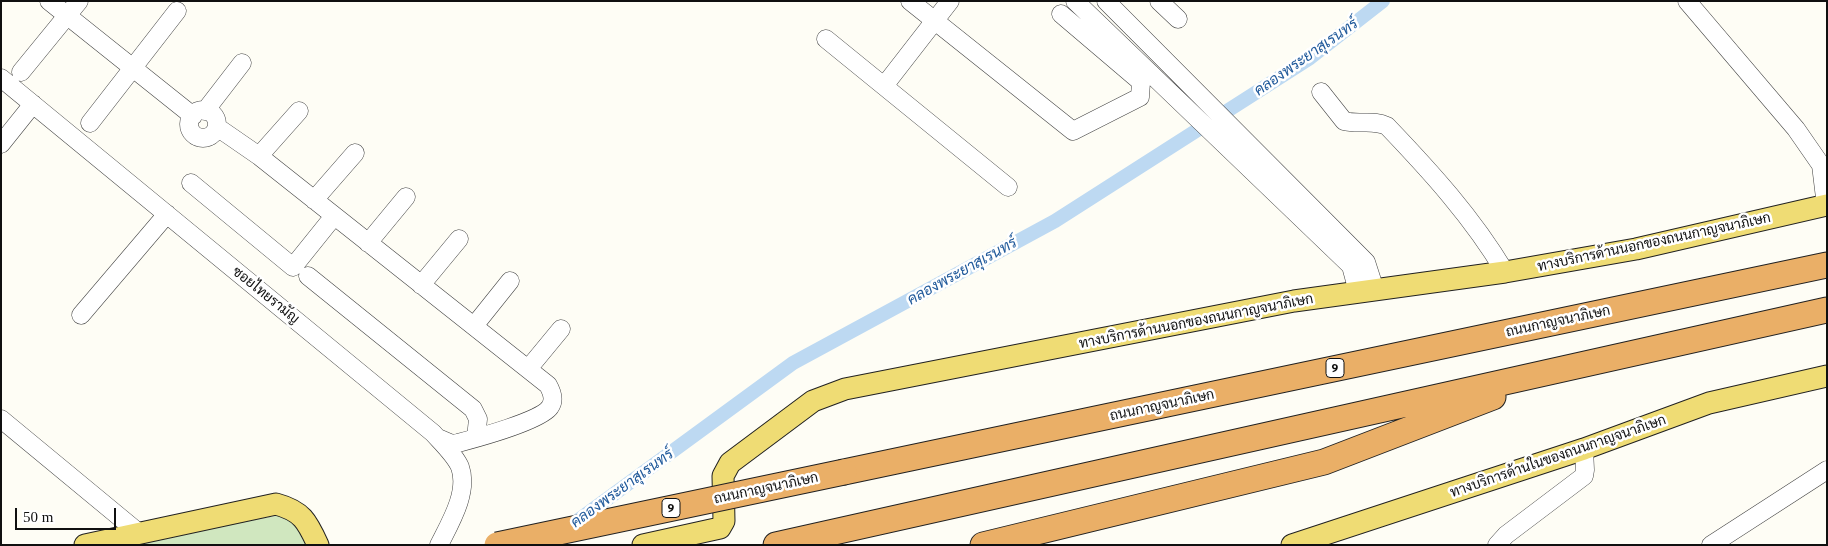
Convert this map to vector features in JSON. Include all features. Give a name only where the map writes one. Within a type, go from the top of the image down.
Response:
[{"type":"highway","name":"ถนนกาญจนาภิเษก","points":[[497,545],[1827,265]]},
{"type":"highway","points":[[776,545],[1827,310]]},
{"type":"highway","points":[[983,545],[1324,462],[1575,366]]},
{"type":"main road","name":"ทางบริการด้านนอกของถนนกาญจนาภิเษก","points":[[642,545],[720,528],[724,521],[723,476],[730,463],[813,401],[846,389],[1294,301],[1505,272],[1636,249],[1827,206]]},
{"type":"main road","name":"ทางบริการด้านในของถนนกาญจนาภิเษก","points":[[1292,545],[1584,449],[1710,403],[1827,376]]},
{"type":"main road","points":[[85,545],[276,504],[294,508],[310,526],[318,545]]},
{"type":"street","points":[[50,1],[134,67],[199,113],[216,118],[217,127],[208,138],[200,138],[190,128],[199,113],[242,63]]},
{"type":"street","points":[[21,72],[68,16],[78,1]]},
{"type":"street","points":[[910,1],[1073,132],[1140,97],[1141,82],[1061,14]]},
{"type":"street","points":[[1075,1],[1152,74],[1259,165]]},
{"type":"street","points":[[1106,1],[1280,186],[1351,266],[1366,291]]},
{"type":"street","points":[[1159,1],[1178,19]]},
{"type":"street","points":[[1687,1],[1796,129],[1822,165],[1827,206]]},
{"type":"street","points":[[884,86],[951,2]]},
{"type":"street","points":[[90,123],[177,11]]},
{"type":"street","points":[[826,39],[1008,187]]},
{"type":"street","points":[[1138,60],[1151,47]]},
{"type":"street","name":"ซอยไทยรามัญ","points":[[1,78],[438,438],[460,466],[462,478],[462,488],[452,518],[439,545]]},
{"type":"street","points":[[1321,92],[1344,121],[1361,124],[1378,122],[1387,126],[1444,186],[1487,242],[1505,272]]},
{"type":"street","points":[[1,144],[33,104]]},
{"type":"street","points":[[259,156],[299,111]]},
{"type":"street","points":[[217,127],[259,156],[368,242],[548,385],[552,392],[551,406],[540,417],[452,444],[438,438]]},
{"type":"street","points":[[314,200],[354,153]]},
{"type":"street","points":[[191,183],[293,267],[334,216]]},
{"type":"street","points":[[368,242],[406,197]]},
{"type":"street","points":[[81,315],[167,214]]},
{"type":"street","points":[[421,285],[459,239]]},
{"type":"street","points":[[308,276],[472,409],[478,419],[476,438]]},
{"type":"street","points":[[474,326],[510,281]]},
{"type":"street","points":[[528,369],[561,329]]},
{"type":"street","points":[[1,418],[140,533]]},
{"type":"street","points":[[1498,545],[1506,535],[1584,476],[1584,449]]},
{"type":"street","points":[[1711,545],[1827,470]]},
{"type":"green space","points":[[281,515],[297,526],[306,545],[138,545],[223,525]]},
{"type":"waterway","name":"คลองพระยาสุเรนทร์","points":[[573,524],[793,363],[1055,221],[1310,58],[1383,1]]}]
